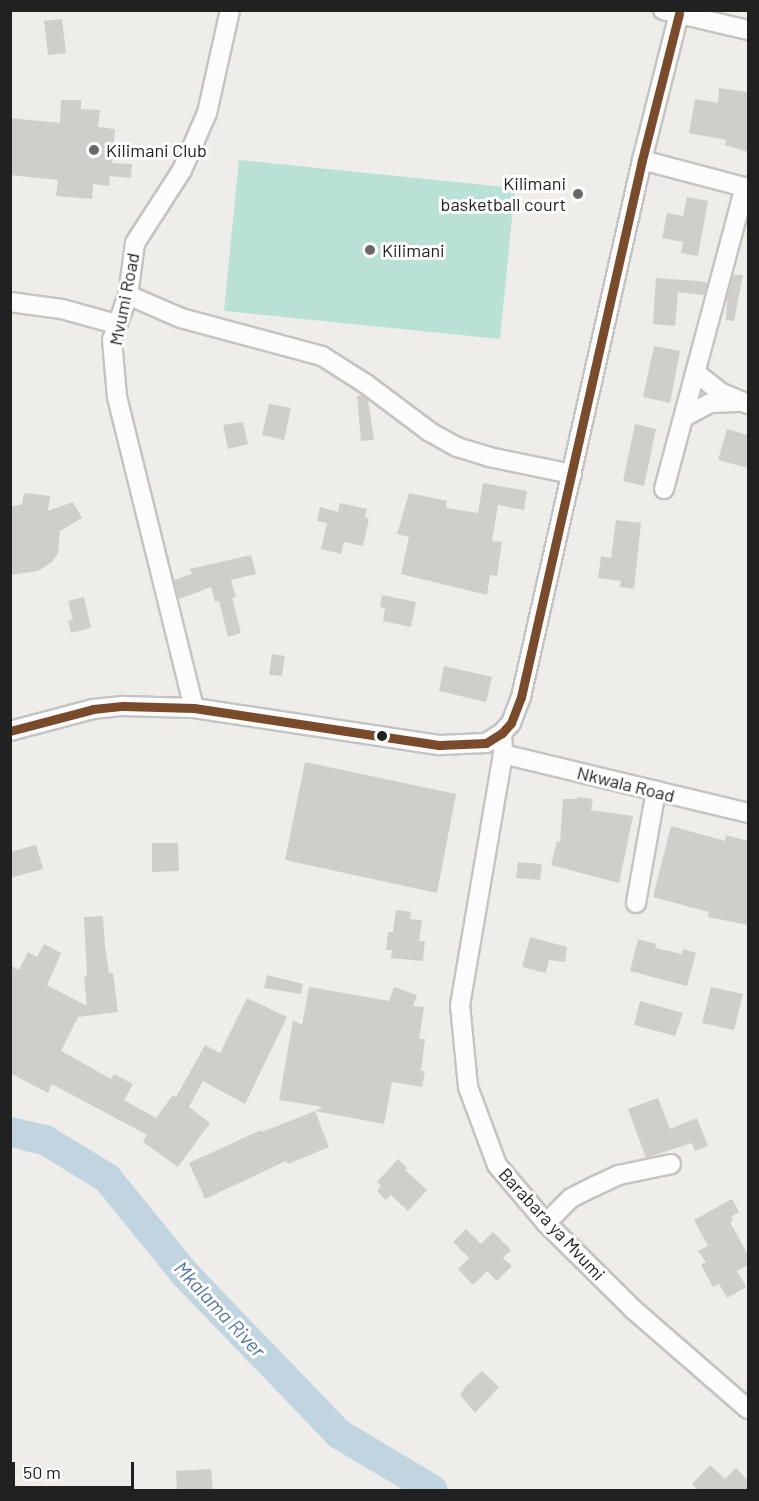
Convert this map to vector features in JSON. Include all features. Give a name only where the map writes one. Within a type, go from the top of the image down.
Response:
[{"type":"street","name":"Mvumi Road","points":[[194,708],[117,397],[112,340],[128,295],[135,243],[182,170],[207,113],[230,10]]},
{"type":"street","points":[[498,743],[511,723],[521,697],[642,160],[671,12],[748,30]]},
{"type":"street","points":[[642,160],[747,188],[664,489]]},
{"type":"street","points":[[128,295],[181,318],[322,356],[366,384],[430,432],[457,447],[489,457],[572,474]]},
{"type":"street","points":[[10,302],[63,309],[116,324]]},
{"type":"street","points":[[696,373],[744,403]]},
{"type":"street","points":[[684,417],[710,403],[744,403]]},
{"type":"street","name":"Nkwala Road","points":[[10,731],[93,709],[123,706],[194,708],[440,745],[498,743],[656,791],[748,813]]},
{"type":"street","name":"Barabara ya Mvumi","points":[[498,743],[460,1005],[468,1087],[497,1165],[546,1223],[634,1310],[748,1409]]},
{"type":"street","points":[[636,903],[656,791]]},
{"type":"street","points":[[546,1223],[571,1198],[593,1187],[619,1175],[671,1164]]},
{"type":"green space","name":"Kilimani","points":[[239,160],[515,188],[500,339],[224,311]]},
{"type":"building","points":[[62,19],[66,53],[48,55],[44,21]]},
{"type":"building","points":[[719,88],[748,92],[748,152],[725,145],[726,140],[689,133],[695,99],[718,103]]},
{"type":"building","points":[[61,100],[81,100],[81,109],[100,110],[98,127],[115,129],[112,163],[132,164],[131,178],[110,176],[109,186],[93,184],[92,199],[56,196],[58,180],[10,175],[10,118],[60,123]]},
{"type":"building","points":[[687,197],[708,201],[698,256],[681,253],[683,242],[662,238],[667,213],[683,216]]},
{"type":"building","points":[[733,275],[743,275],[734,321],[726,320],[727,297]]},
{"type":"building","points":[[656,278],[708,283],[704,295],[678,292],[675,326],[653,324]]},
{"type":"building","points":[[654,346],[680,351],[670,403],[643,397]]},
{"type":"building","points":[[362,395],[368,400],[374,440],[361,441],[357,396]]},
{"type":"building","points":[[269,404],[291,408],[284,440],[262,435]]},
{"type":"building","points":[[243,422],[248,444],[228,449],[223,425]]},
{"type":"building","points":[[635,424],[656,429],[644,486],[623,481]]},
{"type":"building","points":[[727,429],[748,435],[748,468],[718,460]]},
{"type":"building","points":[[483,483],[527,491],[524,510],[498,505],[492,541],[502,542],[497,576],[490,575],[487,595],[401,574],[409,537],[397,534],[409,493],[447,501],[446,508],[478,513]]},
{"type":"building","points":[[24,493],[50,496],[48,511],[73,502],[82,518],[60,531],[58,553],[52,562],[38,571],[10,575],[10,507],[22,504]]},
{"type":"building","points":[[340,503],[367,509],[365,517],[369,519],[363,546],[344,542],[341,554],[321,549],[327,523],[317,521],[320,507],[338,512]]},
{"type":"building","points":[[616,520],[641,523],[634,589],[620,587],[621,581],[598,578],[601,556],[611,558]]},
{"type":"building","points":[[251,555],[256,574],[231,580],[236,597],[232,598],[241,633],[228,637],[219,601],[215,602],[211,587],[179,599],[174,580],[192,574],[190,569]]},
{"type":"building","points":[[382,595],[416,602],[411,627],[383,621],[385,608],[380,607]]},
{"type":"building","points":[[84,597],[91,628],[71,633],[68,621],[73,620],[68,601]]},
{"type":"building","points":[[272,654],[285,656],[282,676],[269,675]]},
{"type":"building","points":[[444,666],[492,677],[486,702],[439,691]]},
{"type":"building","points":[[305,762],[456,794],[437,893],[285,860]]},
{"type":"building","points":[[578,797],[593,799],[591,810],[633,816],[619,883],[551,865],[557,841],[560,842],[563,799],[577,799]]},
{"type":"building","points":[[671,826],[725,841],[726,835],[748,841],[748,925],[708,917],[709,912],[653,897]]},
{"type":"building","points":[[152,843],[178,843],[179,871],[152,872]]},
{"type":"building","points":[[36,845],[43,869],[10,878],[10,852]]},
{"type":"building","points":[[518,862],[542,864],[540,880],[516,878]]},
{"type":"building","points":[[396,910],[411,912],[410,919],[422,920],[419,941],[425,941],[423,961],[391,958],[392,950],[386,950],[388,932],[393,932]]},
{"type":"building","points":[[103,916],[109,973],[113,973],[118,1012],[78,1017],[61,1051],[111,1079],[114,1074],[133,1084],[124,1100],[156,1118],[173,1095],[176,1097],[205,1045],[220,1053],[247,998],[287,1017],[245,1104],[203,1081],[189,1107],[210,1123],[178,1167],[143,1142],[147,1135],[52,1084],[48,1093],[10,1073],[10,965],[19,970],[28,952],[37,957],[44,944],[61,953],[47,985],[87,1006],[84,977],[87,976],[84,917]]},
{"type":"building","points":[[530,937],[567,947],[565,962],[549,960],[546,973],[522,967]]},
{"type":"building","points":[[638,939],[656,944],[655,948],[682,954],[683,949],[696,953],[687,986],[630,971]]},
{"type":"building","points":[[267,975],[303,984],[301,994],[264,988]]},
{"type":"building","points":[[309,987],[389,1001],[394,987],[417,995],[413,1006],[424,1007],[419,1039],[425,1039],[421,1071],[425,1071],[422,1087],[392,1082],[384,1124],[315,1111],[323,1107],[279,1100],[293,1020],[302,1025]]},
{"type":"building","points":[[711,987],[743,994],[734,1030],[702,1023]]},
{"type":"building","points":[[640,1001],[683,1013],[675,1036],[634,1025]]},
{"type":"building","points":[[658,1098],[670,1129],[697,1118],[708,1146],[695,1151],[692,1143],[646,1158],[628,1109]]},
{"type":"building","points":[[315,1111],[329,1147],[288,1164],[286,1161],[205,1199],[189,1163],[261,1130],[262,1132]]},
{"type":"building","points":[[398,1159],[407,1168],[405,1170],[427,1190],[408,1211],[391,1195],[386,1200],[377,1191],[381,1186],[377,1182]]},
{"type":"building","points":[[732,1199],[739,1212],[731,1217],[733,1220],[730,1222],[748,1255],[748,1265],[737,1271],[746,1287],[727,1298],[719,1284],[713,1287],[701,1265],[706,1262],[698,1251],[708,1246],[694,1220]]},
{"type":"building","points":[[466,1229],[481,1244],[493,1232],[511,1250],[503,1258],[512,1266],[497,1281],[487,1271],[473,1285],[458,1269],[469,1258],[453,1242]]},
{"type":"building","points":[[482,1371],[499,1387],[475,1413],[460,1395]]},
{"type":"building","points":[[710,1465],[725,1479],[736,1468],[748,1481],[748,1491],[699,1491],[692,1484]]},
{"type":"building","points":[[211,1469],[213,1491],[177,1491],[176,1471]]},
{"type":"waterway","name":"Mkalama River","points":[[10,1132],[45,1140],[107,1178],[185,1274],[339,1434],[433,1490]]},
{"type":"transit line","points":[[10,731],[93,709],[123,706],[194,708],[440,745],[486,743],[502,733],[511,723],[521,697],[642,160],[679,14]]},
{"type":"place","name":"Kilimani Club","points":[[94,150]]},
{"type":"place","name":"Kilimani basketball court","points":[[578,194]]},
{"type":"place","name":"Kilimani","points":[[370,250]]}]
